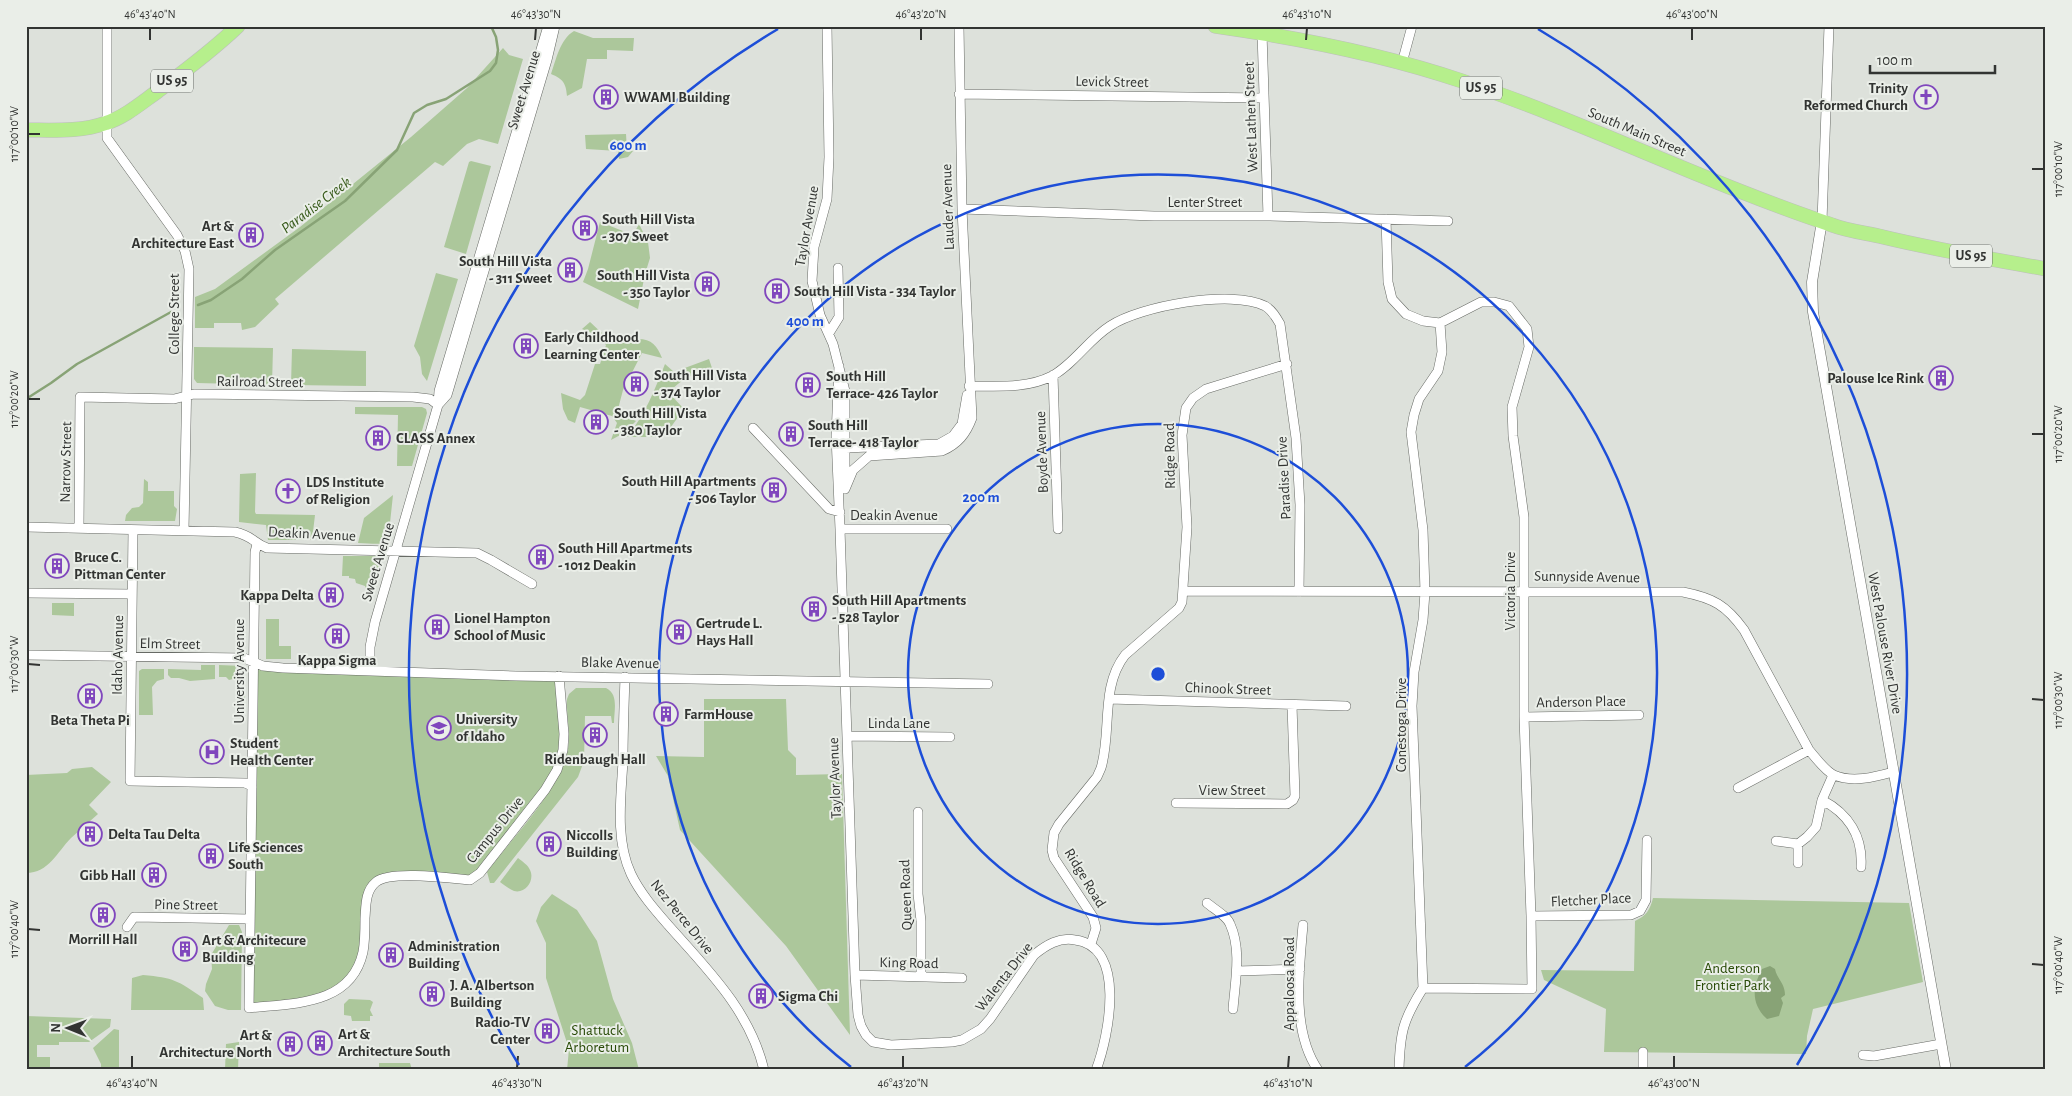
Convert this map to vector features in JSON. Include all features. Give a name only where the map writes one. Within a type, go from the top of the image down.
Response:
[{"type":"highway","name":"South Main Street","points":[[1215,26],[1351,50],[1402,63],[1462,81],[1538,109],[1734,190],[1822,221],[1918,246],[2046,269]]},
{"type":"highway","name":"US 95","points":[[26,130],[71,130],[106,124],[128,112],[177,77],[233,28]]},
{"type":"street","name":"College Street","points":[[107,26],[107,138],[177,235],[185,251],[188,269],[184,530]]},
{"type":"street","name":"Sweet Avenue","points":[[370,671],[370,647],[375,622],[438,405],[447,395],[479,272],[513,160],[548,26]]},
{"type":"street","name":"Sweet Avenue","points":[[479,272],[494,207],[513,160],[548,60],[555,26]]},
{"type":"street","name":"Taylor Avenue","points":[[827,26],[830,158],[827,199],[814,247],[812,281],[820,315],[829,332],[845,391],[845,489],[840,512]]},
{"type":"street","name":"Lauder Avenue","points":[[845,489],[853,470],[869,456],[942,451],[952,447],[968,428],[972,418],[962,209],[959,26]]},
{"type":"street","points":[[1402,63],[1412,26]]},
{"type":"street","points":[[1822,221],[1828,26]]},
{"type":"street","name":"West Lathen Street","points":[[1262,33],[1268,216]]},
{"type":"street","name":"Levick Street","points":[[959,94],[1264,98]]},
{"type":"street","name":"Lenter Street","points":[[962,209],[1154,216],[1268,216],[1448,221]]},
{"type":"street","points":[[1386,219],[1388,282],[1392,299],[1406,314],[1423,321],[1440,324]]},
{"type":"street","name":"West Palouse River Drive","points":[[1822,221],[1812,282],[1813,312],[1946,1070]]},
{"type":"street","points":[[829,332],[839,317],[838,268]]},
{"type":"street","points":[[969,386],[1013,386],[1040,380],[1053,375],[1066,366],[1095,337],[1125,317],[1156,307],[1200,301],[1237,300],[1252,302],[1266,307],[1280,324],[1287,364]]},
{"type":"street","name":"Victoria Drive","points":[[1423,988],[1532,989],[1524,717],[1524,517],[1513,436],[1512,407],[1529,347],[1527,329],[1510,306],[1494,302],[1481,302],[1440,324]]},
{"type":"street","name":"Conestoga Drive","points":[[1423,988],[1412,706],[1414,672],[1423,620],[1423,530],[1412,432],[1414,415],[1419,400],[1438,371],[1442,352],[1440,324]]},
{"type":"street","name":"Ridge Road","points":[[1091,944],[1095,934],[1094,922],[1054,858],[1052,842],[1058,824],[1096,777],[1101,768],[1109,699],[1118,664],[1179,608],[1182,602],[1187,527],[1182,435],[1186,408],[1193,398],[1206,389],[1287,364]]},
{"type":"street","name":"Paradise Drive","points":[[1287,364],[1296,438],[1299,486],[1299,592]]},
{"type":"street","name":"Taylor Avenue","points":[[839,366],[836,436],[855,975],[858,1015],[861,1026],[870,1039]]},
{"type":"street","name":"Boyde Avenue","points":[[1053,375],[1058,529]]},
{"type":"street","name":"Lauder Avenue","points":[[846,448],[939,444],[953,436],[962,424],[969,386]]},
{"type":"street","name":"Railroad Street","points":[[80,396],[174,399],[194,394],[424,398],[438,405]]},
{"type":"street","name":"Narrow Street","points":[[79,528],[80,396]]},
{"type":"street","points":[[753,428],[829,509],[840,512]]},
{"type":"street","name":"Taylor Avenue","points":[[837,466],[841,453],[846,448]]},
{"type":"street","name":"Deakin Avenue","points":[[26,527],[241,533],[254,539],[257,544],[267,548],[477,553],[532,584]]},
{"type":"street","name":"Deakin Avenue","points":[[840,529],[947,529]]},
{"type":"street","name":"Idaho Avenue","points":[[133,530],[130,781],[245,783],[252,786]]},
{"type":"street","name":"University Avenue","points":[[250,1008],[254,587],[257,544]]},
{"type":"street","name":"Sunnyside Avenue","points":[[1184,591],[1424,592],[1524,590],[1683,592],[1705,597],[1722,605],[1735,617],[1744,630],[1809,750],[1833,775]]},
{"type":"street","points":[[26,593],[132,594]]},
{"type":"street","name":"Elm Street","points":[[26,655],[244,658],[253,661]]},
{"type":"street","name":"Blake Avenue","points":[[253,661],[263,666],[283,668],[370,671],[624,678],[988,684]]},
{"type":"street","name":"Campus Drive","points":[[250,1008],[325,997],[349,981],[356,971],[363,952],[365,905],[368,894],[375,883],[385,878],[397,876],[470,880],[480,874],[545,790],[557,770],[562,755],[564,734],[559,676]]},
{"type":"street","name":"Nez Perce Drive","points":[[624,678],[622,830],[624,853],[629,867],[649,902],[730,995],[745,1019],[756,1044],[764,1070]]},
{"type":"street","name":"Chinook Street","points":[[1109,699],[1346,706]]},
{"type":"street","name":"View Street","points":[[1176,803],[1287,804],[1293,800],[1295,796],[1292,705]]},
{"type":"street","name":"Anderson Place","points":[[1524,717],[1639,715]]},
{"type":"street","name":"Linda Lane","points":[[847,736],[950,737]]},
{"type":"street","points":[[1738,788],[1809,750]]},
{"type":"street","points":[[1776,841],[1798,844],[1808,837],[1816,827],[1822,800],[1833,775],[1862,778],[1893,772]]},
{"type":"street","points":[[1822,800],[1836,807],[1849,823],[1862,856],[1861,867]]},
{"type":"street","name":"Queen Road","points":[[918,812],[921,977]]},
{"type":"street","name":"Fletcher Place","points":[[1531,916],[1631,915],[1640,911],[1646,900],[1647,840]]},
{"type":"street","points":[[1798,844],[1798,863]]},
{"type":"street","points":[[1207,903],[1230,922],[1235,941],[1237,972],[1232,1009]]},
{"type":"street","name":"Pine Street","points":[[126,927],[134,917],[250,920]]},
{"type":"street","name":"Appaloosa Road","points":[[1302,925],[1300,969],[1301,1028],[1307,1051],[1318,1070]]},
{"type":"street","name":"Walenta Drive","points":[[870,1039],[877,1043],[891,1045],[931,1044],[962,1040],[981,1029],[990,1019],[1034,955],[1042,948],[1068,938],[1091,944]]},
{"type":"street","points":[[1091,944],[1103,957],[1109,984],[1106,1030],[1098,1069]]},
{"type":"street","points":[[1237,972],[1300,969]]},
{"type":"street","name":"King Road","points":[[855,975],[962,978]]},
{"type":"street","points":[[1398,1070],[1400,1040],[1404,1023],[1423,988]]},
{"type":"street","points":[[1863,1055],[1874,1056],[1941,1044]]},
{"type":"street","points":[[1643,1052],[1643,1070]]},
{"type":"green space","points":[[574,31],[593,38],[634,38],[633,51],[607,50],[607,59],[587,59],[582,88],[567,96],[563,82],[551,74],[562,44]]},
{"type":"green space","points":[[503,48],[509,55],[523,59],[498,144],[479,139],[467,144],[443,166],[435,162],[275,299],[279,304],[255,327],[242,330],[241,323],[214,323],[214,328],[195,328],[195,297],[215,289],[300,227],[411,137],[467,88]]},
{"type":"green space","points":[[626,134],[627,150],[633,151],[628,157],[619,159],[618,151],[586,149],[585,135]]},
{"type":"green space","points":[[469,162],[491,166],[466,254],[444,247]]},
{"type":"green space","points":[[600,222],[633,235],[639,224],[648,242],[650,258],[638,309],[583,282]]},
{"type":"green space","points":[[436,273],[458,279],[427,381],[422,374],[420,357],[414,346]]},
{"type":"green space","points":[[590,322],[614,341],[625,343],[641,339],[653,343],[662,358],[642,353],[623,390],[617,413],[636,421],[624,433],[611,440],[617,423],[612,416],[580,407],[575,423],[568,420],[563,409],[561,393],[580,400],[585,395],[595,364],[600,364],[606,345],[597,335],[582,329]]},
{"type":"green space","points":[[194,347],[273,348],[272,385],[197,383],[194,379]]},
{"type":"green space","points":[[292,349],[366,351],[366,386],[291,385]]},
{"type":"green space","points":[[709,359],[712,368],[688,377],[669,393],[684,409],[665,435],[658,437],[627,437],[644,411],[665,364],[674,372]]},
{"type":"green space","points":[[355,407],[422,407],[426,409],[427,413],[412,466],[397,466],[398,415],[355,414]]},
{"type":"green space","points":[[256,473],[256,514],[315,515],[312,540],[268,540],[266,525],[239,522],[240,474]]},
{"type":"green space","points":[[144,479],[148,482],[148,491],[174,491],[174,506],[177,509],[175,521],[125,521],[126,515],[132,508],[139,507],[143,503]]},
{"type":"green space","points":[[393,495],[390,523],[395,523],[390,537],[384,543],[379,544],[358,543],[364,518]]},
{"type":"green space","points":[[343,556],[377,556],[382,560],[370,601],[368,601],[365,586],[356,583],[355,579],[349,578],[349,576],[342,576]]},
{"type":"green space","points":[[52,603],[74,603],[74,616],[52,615]]},
{"type":"green space","points":[[266,619],[279,619],[279,646],[291,646],[291,659],[266,659]]},
{"type":"green space","points":[[253,661],[263,666],[559,676],[564,734],[557,770],[470,880],[385,878],[368,894],[356,971],[325,997],[249,1008]]},
{"type":"green space","points":[[201,665],[215,665],[215,679],[190,681],[171,678],[168,675],[168,669],[201,670]]},
{"type":"green space","points":[[219,665],[243,666],[245,668],[245,710],[241,710],[240,680],[237,678],[229,680],[226,677],[219,677]]},
{"type":"green space","points":[[142,669],[164,669],[164,679],[157,681],[152,687],[153,715],[139,715],[139,671]]},
{"type":"green space","points":[[576,688],[606,688],[610,691],[613,694],[615,703],[614,723],[612,723],[611,716],[585,716],[584,761],[578,777],[494,883],[490,883],[487,872],[534,813],[563,765],[569,743],[567,699],[569,694]]},
{"type":"green space","points":[[704,699],[786,699],[788,750],[796,758],[796,775],[842,774],[850,1035],[786,946],[680,830],[668,776],[656,756],[704,757]]},
{"type":"green space","points":[[92,767],[111,782],[89,805],[98,814],[71,838],[47,866],[34,872],[26,873],[26,775],[67,773],[72,769]]},
{"type":"green space","points":[[518,858],[529,868],[531,878],[526,888],[514,891],[500,882]]},
{"type":"green space","name":"Shattuck Arboretum","points":[[552,894],[577,910],[597,941],[613,999],[632,1043],[639,1070],[567,1070],[569,1049],[546,978],[546,943],[536,921],[541,907]]},
{"type":"green space","name":"Anderson Frontier Park","points":[[1653,898],[1909,903],[1923,982],[1813,1009],[1807,1036],[1806,1054],[1604,1052],[1606,1009],[1544,980],[1541,970],[1634,971],[1635,921],[1647,912]]},
{"type":"green space","points":[[229,925],[239,925],[242,932],[241,1010],[228,1010],[215,1006],[205,991],[212,969],[211,955]]},
{"type":"green space","points":[[143,975],[162,977],[181,984],[203,998],[204,1010],[131,1010],[132,978]]},
{"type":"green space","points":[[349,999],[370,1000],[373,1002],[370,1010],[373,1016],[370,1016],[370,1021],[352,1021],[351,1016],[344,1015],[344,1004]]},
{"type":"green space","points":[[26,1016],[111,1019],[110,1027],[89,1042],[59,1042],[59,1045],[37,1045],[37,1057],[50,1057],[50,1070],[26,1070]]},
{"type":"green space","points":[[114,1029],[119,1030],[119,1070],[101,1070],[101,1064],[93,1048]]},
{"type":"green space","points":[[239,1042],[238,1070],[225,1070],[226,1044]]},
{"type":"green space","points":[[379,1063],[410,1063],[412,1070],[379,1070]]},
{"type":"shaded area","points":[[1770,966],[1775,969],[1784,987],[1785,995],[1781,998],[1783,1003],[1779,1016],[1767,1019],[1758,1007],[1755,989],[1762,969]]},
{"type":"waterway","name":"Paradise Creek","points":[[198,305],[211,300],[242,279],[275,250],[345,201],[397,150],[414,113],[427,105],[446,99],[490,71],[496,63],[498,50],[496,37],[491,26]]},
{"type":"waterway","name":"Paradise Creek","points":[[26,399],[77,364],[171,312]]},
{"type":"place","name":"WWAMI Building","points":[[606,97]]},
{"type":"place","name":"Trinity Reformed Church","points":[[1926,97]]},
{"type":"place","name":"South Hill Vista - 307 Sweet","points":[[585,228]]},
{"type":"place","name":"Art & Architecture East","points":[[251,235]]},
{"type":"place","name":"South Hill Vista - 311 Sweet","points":[[570,270]]},
{"type":"place","name":"South Hill Vista - 350 Taylor","points":[[707,284]]},
{"type":"place","name":"South Hill Vista - 334 Taylor","points":[[777,291]]},
{"type":"place","name":"Early Childhood Learning Center","points":[[526,346]]},
{"type":"place","name":"Palouse Ice Rink","points":[[1941,378]]},
{"type":"place","name":"South Hill Vista - 374 Taylor","points":[[636,384]]},
{"type":"place","name":"South Hill Terrace- 426 Taylor","points":[[808,385]]},
{"type":"place","name":"South Hill Vista - 380 Taylor","points":[[596,422]]},
{"type":"place","name":"South Hill Terrace- 418 Taylor","points":[[791,434]]},
{"type":"place","name":"CLASS Annex","points":[[378,438]]},
{"type":"place","name":"South Hill Apartments - 506 Taylor","points":[[774,490]]},
{"type":"place","name":"LDS Institute of Religion","points":[[288,491]]},
{"type":"place","name":"South Hill Apartments - 1012 Deakin","points":[[541,557]]},
{"type":"place","name":"Bruce C. Pittman Center","points":[[57,566]]},
{"type":"place","name":"Kappa Delta","points":[[331,595]]},
{"type":"place","name":"South Hill Apartments - 528 Taylor","points":[[814,609]]},
{"type":"place","name":"Lionel Hampton School of Music","points":[[437,627]]},
{"type":"place","name":"Gertrude L. Hays Hall","points":[[679,632]]},
{"type":"place","name":"Kappa Sigma","points":[[337,636]]},
{"type":"place","name":"Beta Theta Pi","points":[[90,696]]},
{"type":"place","name":"FarmHouse","points":[[666,714]]},
{"type":"place","name":"University of Idaho","points":[[439,728]]},
{"type":"place","name":"Ridenbaugh Hall","points":[[595,735]]},
{"type":"place","name":"Student Health Center","points":[[212,752]]},
{"type":"place","name":"Delta Tau Delta","points":[[90,834]]},
{"type":"place","name":"Niccolls Building","points":[[549,844]]},
{"type":"place","name":"Life Sciences South","points":[[211,856]]},
{"type":"place","name":"Gibb Hall","points":[[154,875]]},
{"type":"place","name":"Morrill Hall","points":[[103,915]]},
{"type":"place","name":"Art & Architecure Building","points":[[185,949]]},
{"type":"place","name":"Administration Building","points":[[391,955]]},
{"type":"place","name":"J. A. Albertson Building","points":[[432,994]]},
{"type":"place","name":"Sigma Chi","points":[[761,996]]},
{"type":"place","name":"Radio-TV Center","points":[[547,1031]]},
{"type":"place","name":"Art & Architecture South","points":[[320,1043]]},
{"type":"place","name":"Art & Architecture North","points":[[290,1044]]}]
